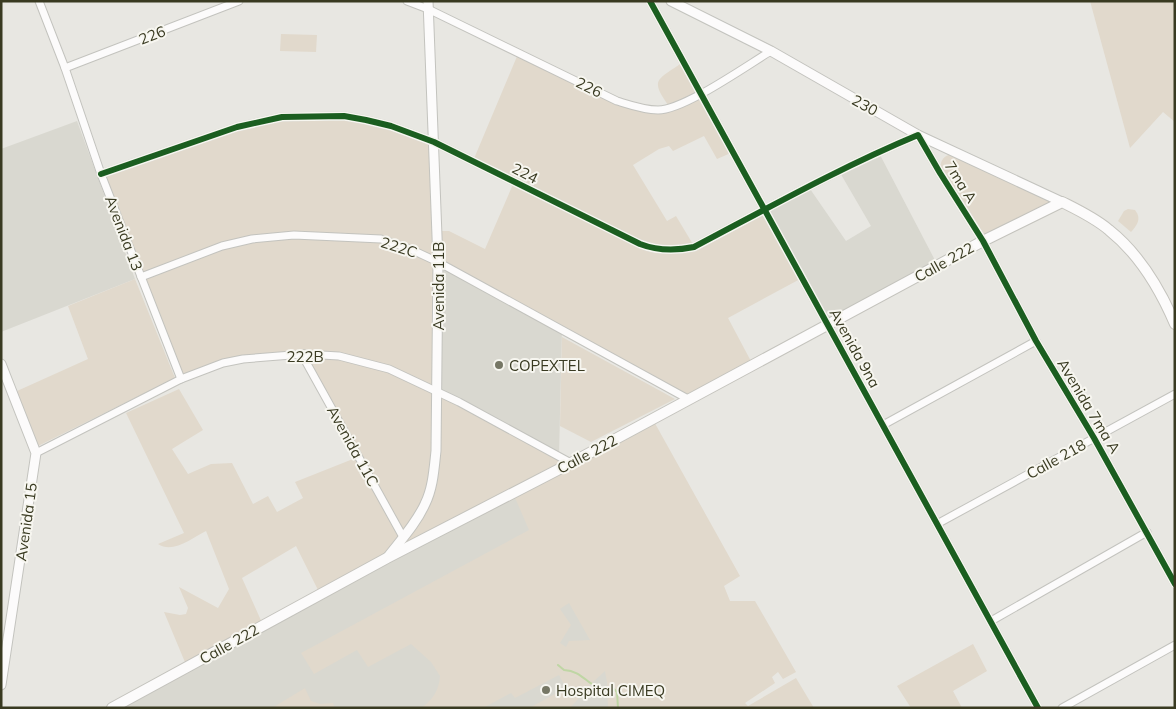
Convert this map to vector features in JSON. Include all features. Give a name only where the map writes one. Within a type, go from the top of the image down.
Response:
[{"type":"main road","name":"Calle 222","points":[[112,708],[387,558],[571,463],[983,241],[1062,202]]},
{"type":"main road","points":[[1062,202],[1108,229],[1124,244],[1144,269],[1175,324]]},
{"type":"street","name":"Avenida 13","points":[[40,1],[101,174],[181,379]]},
{"type":"street","name":"226","points":[[65,68],[239,1]]},
{"type":"street","name":"226","points":[[407,1],[428,5],[617,101],[646,109],[672,109],[771,52]]},
{"type":"street","name":"Avenida 9na","points":[[650,1],[1038,708]]},
{"type":"street","name":"230","points":[[672,1],[771,52],[918,135],[1062,202]]},
{"type":"street","name":"Avenida 11B","points":[[387,558],[416,520],[426,503],[433,477],[436,451],[438,262],[428,5]]},
{"type":"street","name":"224","points":[[101,174],[238,127],[282,118],[344,116],[366,120],[434,142],[624,237],[653,249],[680,250],[694,247],[878,151],[918,135]]},
{"type":"street","name":"7ma A","points":[[918,135],[983,241]]},
{"type":"street","name":"222C","points":[[141,277],[222,246],[252,239],[294,236],[381,239],[410,249],[438,262],[688,399]]},
{"type":"street","name":"Avenida 7ma A","points":[[983,241],[1036,341],[1094,438],[1175,584]]},
{"type":"street","points":[[883,425],[1036,341]]},
{"type":"street","name":"222B","points":[[36,453],[181,379],[223,363],[243,359],[304,354],[339,356],[389,369],[459,402],[571,463]]},
{"type":"street","name":"Avenida 11C","points":[[304,354],[306,362],[403,537]]},
{"type":"street","points":[[1,364],[36,453]]},
{"type":"street","name":"Calle 218","points":[[937,524],[1175,394]]},
{"type":"street","name":"Avenida 15","points":[[1,685],[36,453]]},
{"type":"street","points":[[990,621],[1147,532]]},
{"type":"street","points":[[1062,708],[1175,645]]},
{"type":"shaded area","points":[[1090,1],[1175,1],[1175,122],[1163,112],[1130,148]]},
{"type":"shaded area","points":[[281,34],[317,35],[316,52],[280,51]]},
{"type":"shaded area","points":[[518,54],[617,101],[646,109],[671,109],[660,92],[659,81],[683,62],[733,152],[717,159],[704,136],[673,151],[669,146],[659,149],[633,165],[667,221],[676,216],[694,246],[764,209],[802,278],[728,318],[753,365],[688,399],[438,262],[438,393],[571,463],[652,418],[740,576],[724,586],[730,601],[755,601],[796,672],[783,679],[778,672],[772,677],[775,683],[745,703],[748,706],[796,678],[814,708],[608,708],[605,671],[570,708],[531,707],[566,688],[559,675],[515,698],[511,693],[483,708],[421,708],[435,694],[440,676],[431,662],[411,644],[368,667],[357,650],[314,674],[301,653],[529,530],[513,493],[320,594],[296,546],[242,578],[263,625],[187,667],[164,612],[180,615],[186,614],[188,608],[179,587],[218,608],[229,589],[206,531],[176,546],[164,547],[158,544],[184,533],[126,413],[179,389],[203,430],[172,449],[188,474],[211,464],[232,463],[253,504],[268,496],[277,512],[303,498],[295,482],[358,457],[304,354],[243,359],[181,379],[101,174],[203,139],[282,117],[344,116],[434,142],[437,231],[449,231],[485,249],[514,182],[473,161]],"holes":[[[569,603],[590,640],[569,641],[566,647],[560,643],[571,625],[560,609]]]},
{"type":"shaded area","points":[[77,121],[135,279],[1,332],[1,149]]},
{"type":"shaded area","points":[[878,151],[938,266],[828,325],[764,209],[808,186],[846,241],[871,226],[839,171]]},
{"type":"shaded area","points":[[957,153],[1062,202],[983,241],[940,173],[943,158]]},
{"type":"shaded area","points":[[1128,209],[1135,210],[1138,216],[1137,224],[1131,232],[1118,221],[1124,211]]},
{"type":"shaded area","name":"COPEXTEL","points":[[438,262],[562,330],[559,456],[438,393]]},
{"type":"shaded area","points":[[135,279],[175,378],[38,446],[17,391],[88,359],[68,306]]},
{"type":"shaded area","points":[[562,337],[675,399],[591,442],[560,426]]},
{"type":"shaded area","points":[[513,493],[648,708],[113,708]]},
{"type":"shaded area","points":[[973,644],[987,671],[953,691],[962,708],[911,708],[897,686]]},
{"type":"shaded area","points":[[305,688],[311,701],[320,704],[333,703],[335,708],[272,708]]},
{"type":"waterway","points":[[558,665],[564,670],[578,674],[598,687],[613,688],[617,692],[618,708]]},
{"type":"cycle path","points":[[650,1],[1038,708]]},
{"type":"cycle path","points":[[101,174],[237,127],[282,117],[344,116],[391,126],[434,142],[640,244],[653,248],[673,250],[694,247],[833,174],[918,135],[983,241],[1036,341],[1094,438],[1175,584]]},
{"type":"place","name":"COPEXTEL","points":[[499,365]]},
{"type":"place","name":"Hospital CIMEQ","points":[[546,690]]}]
